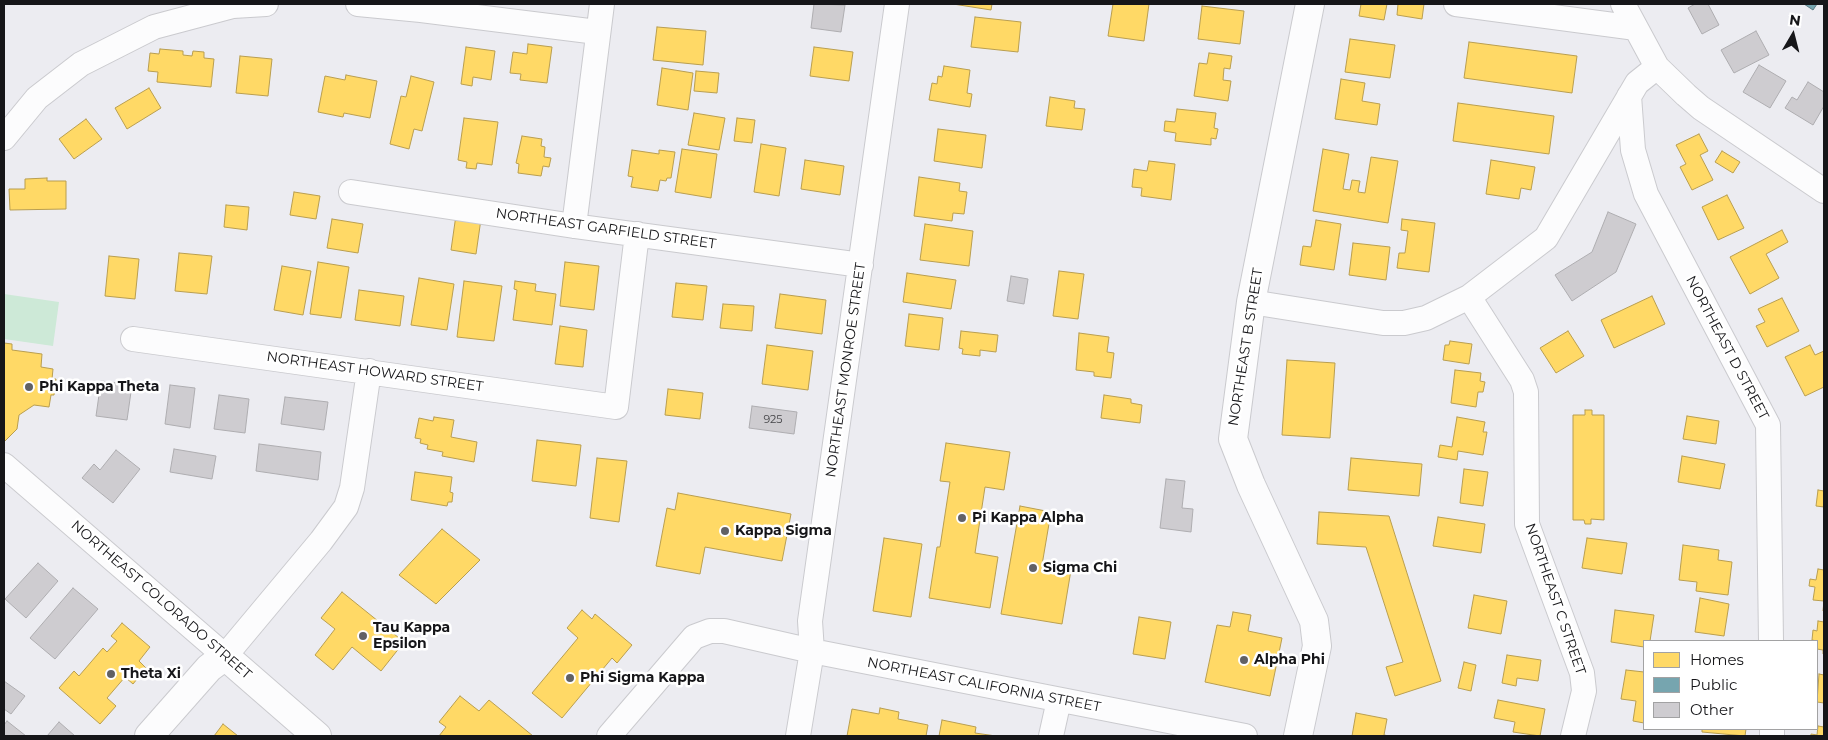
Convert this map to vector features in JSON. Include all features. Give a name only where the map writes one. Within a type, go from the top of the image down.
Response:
[{"type":"street","points":[[4,138],[37,98],[81,64],[154,27],[233,6],[266,4]]},
{"type":"street","points":[[358,4],[597,32]]},
{"type":"street","points":[[574,226],[602,4]]},
{"type":"street","name":"NORTHEAST MONROE STREET","points":[[798,736],[812,651],[810,621],[897,4]]},
{"type":"street","name":"NORTHEAST B STREET","points":[[1298,736],[1316,646],[1314,621],[1233,439],[1251,302],[1310,4]]},
{"type":"street","points":[[1456,4],[1636,28]]},
{"type":"street","points":[[1623,4],[1657,67],[1701,108],[1824,191]]},
{"type":"street","points":[[1251,302],[1382,323],[1404,323],[1426,318],[1469,297],[1546,238],[1637,83],[1657,67]]},
{"type":"street","name":"NORTHEAST D STREET","points":[[1629,96],[1632,150],[1646,194],[1768,425],[1771,640]]},
{"type":"street","name":"NORTHEAST GARFIELD STREET","points":[[351,192],[574,226],[861,265]]},
{"type":"street","name":"NORTHEAST HOWARD STREET","points":[[133,339],[616,407],[637,234]]},
{"type":"street","name":"NORTHEAST C STREET","points":[[1469,297],[1522,380],[1526,392],[1527,524],[1582,673],[1584,691],[1573,736]]},
{"type":"street","points":[[149,736],[209,668],[225,656],[321,542],[346,507],[352,488],[369,371]]},
{"type":"street","name":"NORTHEAST COLORADO STREET","points":[[4,465],[318,736]]},
{"type":"street","name":"NORTHEAST CALIFORNIA STREET","points":[[608,736],[694,637],[710,632],[724,631],[812,651],[1245,736]]},
{"type":"street","points":[[1051,736],[1059,700]]},
{"type":"green space","points":[[4,294],[59,302],[53,346],[4,339]]},
{"type":"building: Homes","points":[[953,4],[992,4],[991,10]]},
{"type":"building: Homes","points":[[1113,4],[1149,4],[1144,41],[1108,36]]},
{"type":"building: Homes","points":[[1361,4],[1387,4],[1384,20],[1359,16]]},
{"type":"building: Homes","points":[[1398,4],[1424,4],[1422,19],[1397,15]]},
{"type":"building: Homes","points":[[1202,6],[1244,11],[1240,44],[1198,39]]},
{"type":"building: Homes","points":[[975,17],[1021,22],[1018,52],[971,47]]},
{"type":"building: Homes","points":[[657,27],[706,31],[703,65],[653,60]]},
{"type":"building: Homes","points":[[1350,39],[1395,45],[1390,78],[1345,72]]},
{"type":"building: Homes","points":[[1469,42],[1577,56],[1572,93],[1464,78]]},
{"type":"building: Homes","points":[[528,44],[552,47],[547,83],[520,80],[521,74],[510,73],[513,52],[527,54]]},
{"type":"building: Homes","points":[[466,47],[495,51],[491,80],[473,77],[472,86],[461,84]]},
{"type":"building: Homes","points":[[814,47],[853,52],[849,81],[810,76]]},
{"type":"building: Homes","points":[[160,49],[183,51],[183,55],[192,56],[193,51],[204,52],[204,58],[214,59],[211,87],[157,82],[158,72],[148,71],[150,53],[159,54]]},
{"type":"building: Homes","points":[[1209,53],[1232,56],[1230,69],[1224,68],[1223,80],[1231,81],[1228,101],[1194,96],[1199,63],[1207,64]]},
{"type":"building: Homes","points":[[240,56],[272,59],[268,96],[236,93]]},
{"type":"building: Homes","points":[[944,66],[970,70],[967,93],[972,94],[970,107],[929,100],[932,83],[937,84],[938,76],[942,77]]},
{"type":"building: Homes","points":[[662,68],[693,73],[688,110],[657,105]]},
{"type":"building: Homes","points":[[696,71],[719,73],[717,93],[694,91]]},
{"type":"building: Homes","points":[[346,75],[377,81],[370,118],[344,113],[343,117],[318,112],[325,76],[345,80]]},
{"type":"building: Homes","points":[[411,76],[434,82],[422,131],[414,129],[409,149],[390,144],[401,96],[406,97]]},
{"type":"building: Homes","points":[[1341,79],[1365,83],[1362,101],[1380,104],[1377,125],[1335,119]]},
{"type":"building: Homes","points":[[149,88],[161,108],[127,129],[115,108]]},
{"type":"building: Homes","points":[[1050,97],[1075,101],[1074,108],[1085,109],[1082,130],[1046,126]]},
{"type":"building: Homes","points":[[1458,103],[1554,116],[1549,154],[1453,141]]},
{"type":"building: Homes","points":[[1177,109],[1216,113],[1214,128],[1218,129],[1216,139],[1211,138],[1211,145],[1175,141],[1176,133],[1164,131],[1165,121],[1175,122]]},
{"type":"building: Homes","points":[[694,113],[725,118],[719,150],[688,145]]},
{"type":"building: Homes","points":[[464,118],[498,122],[492,165],[477,163],[476,169],[466,168],[467,162],[458,160]]},
{"type":"building: Homes","points":[[737,118],[755,120],[752,143],[734,141]]},
{"type":"building: Homes","points":[[86,119],[102,139],[74,159],[59,139]]},
{"type":"building: Homes","points":[[938,129],[986,135],[982,168],[934,161]]},
{"type":"building: Homes","points":[[1699,134],[1708,151],[1700,155],[1713,180],[1692,190],[1680,167],[1686,164],[1676,145]]},
{"type":"building: Homes","points":[[522,136],[542,139],[541,146],[545,147],[544,157],[551,158],[549,167],[543,166],[541,176],[518,173],[519,164],[516,163]]},
{"type":"building: Homes","points":[[761,144],[786,148],[779,196],[754,192]]},
{"type":"building: Homes","points":[[682,149],[717,154],[711,198],[675,192]]},
{"type":"building: Homes","points":[[1323,149],[1349,154],[1343,189],[1350,190],[1352,180],[1360,181],[1358,192],[1365,193],[1371,157],[1398,161],[1388,223],[1313,211]]},
{"type":"building: Homes","points":[[632,150],[659,154],[659,150],[675,152],[671,178],[667,178],[666,181],[660,180],[658,191],[631,187],[633,177],[628,176]]},
{"type":"building: Homes","points":[[1722,151],[1740,162],[1733,173],[1715,162]]},
{"type":"building: Homes","points":[[805,160],[844,166],[840,195],[801,189]]},
{"type":"building: Homes","points":[[1491,160],[1535,167],[1531,190],[1521,188],[1519,199],[1486,194]]},
{"type":"building: Homes","points":[[1149,161],[1175,164],[1171,200],[1141,196],[1142,188],[1132,187],[1134,169],[1147,171]]},
{"type":"building: Homes","points":[[919,177],[960,183],[959,191],[967,192],[964,214],[953,213],[952,221],[914,216]]},
{"type":"building: Homes","points":[[47,178],[47,181],[66,181],[66,209],[10,210],[9,189],[25,189],[25,179]]},
{"type":"building: Homes","points":[[294,192],[320,196],[316,219],[290,215]]},
{"type":"building: Homes","points":[[1727,195],[1744,228],[1718,240],[1702,207]]},
{"type":"building: Homes","points":[[226,205],[249,207],[247,230],[224,227]]},
{"type":"building: Homes","points":[[456,215],[481,219],[476,254],[451,250]]},
{"type":"building: Homes","points":[[332,219],[363,224],[358,253],[327,248]]},
{"type":"building: Homes","points":[[1402,219],[1435,223],[1429,272],[1397,268],[1399,253],[1405,253],[1408,231],[1401,230]]},
{"type":"building: Homes","points":[[1316,220],[1341,224],[1334,270],[1300,265],[1303,246],[1311,247]]},
{"type":"building: Homes","points":[[925,224],[973,231],[969,266],[920,260]]},
{"type":"building: Homes","points":[[1782,230],[1788,242],[1766,254],[1779,278],[1750,294],[1730,257]]},
{"type":"building: Homes","points":[[1353,243],[1390,247],[1386,280],[1349,275]]},
{"type":"building: Homes","points":[[179,253],[212,256],[207,294],[175,291]]},
{"type":"building: Homes","points":[[109,256],[139,259],[135,299],[105,296]]},
{"type":"building: Homes","points":[[318,262],[349,267],[341,318],[310,314]]},
{"type":"building: Homes","points":[[565,262],[599,266],[594,310],[560,306]]},
{"type":"building: Homes","points":[[282,266],[311,271],[303,315],[274,310]]},
{"type":"building: Homes","points":[[1059,271],[1084,274],[1078,319],[1053,316]]},
{"type":"building: Homes","points":[[907,273],[956,280],[951,309],[903,302]]},
{"type":"building: Homes","points":[[419,278],[454,284],[447,330],[411,325]]},
{"type":"building: Homes","points":[[464,281],[502,286],[494,341],[457,337]]},
{"type":"building: Homes","points":[[515,281],[536,284],[535,291],[556,294],[552,325],[513,320],[517,290],[514,289]]},
{"type":"building: Homes","points":[[676,283],[707,286],[703,320],[672,317]]},
{"type":"building: Homes","points":[[359,290],[404,296],[400,326],[355,320]]},
{"type":"building: Homes","points":[[780,294],[826,300],[822,334],[775,328]]},
{"type":"building: Homes","points":[[1652,296],[1665,324],[1614,348],[1601,320]]},
{"type":"building: Homes","points":[[1782,298],[1799,331],[1767,347],[1756,326],[1765,322],[1758,309]]},
{"type":"building: Homes","points":[[723,304],[754,306],[752,331],[720,328]]},
{"type":"building: Homes","points":[[909,314],[943,318],[939,350],[905,346]]},
{"type":"building: Homes","points":[[560,326],[587,330],[583,367],[555,364]]},
{"type":"building: Homes","points":[[961,331],[998,335],[996,352],[980,350],[980,356],[962,354],[963,349],[959,348]]},
{"type":"building: Homes","points":[[1568,331],[1584,356],[1556,373],[1540,348]]},
{"type":"building: Homes","points":[[1079,333],[1109,337],[1107,352],[1114,353],[1111,378],[1094,376],[1094,372],[1076,370]]},
{"type":"building: Homes","points":[[1450,341],[1472,344],[1469,364],[1443,360],[1445,345],[1449,345]]},
{"type":"building: Homes","name":"Phi Kappa Theta","points":[[4,343],[12,344],[12,350],[42,354],[41,367],[53,369],[52,379],[56,379],[54,395],[51,395],[49,407],[34,405],[19,415],[17,429],[4,442]]},
{"type":"building: Homes","points":[[767,345],[813,351],[808,390],[762,384]]},
{"type":"building: Homes","points":[[1810,345],[1815,355],[1824,351],[1824,387],[1805,396],[1785,357]]},
{"type":"building: Homes","points":[[1287,360],[1335,363],[1330,438],[1282,435]]},
{"type":"building: Homes","points":[[1455,370],[1481,373],[1480,381],[1485,382],[1483,392],[1478,392],[1476,407],[1451,403]]},
{"type":"building: Homes","points":[[668,389],[703,393],[700,419],[665,415]]},
{"type":"building: Homes","points":[[1104,395],[1131,399],[1131,403],[1142,405],[1140,423],[1101,418]]},
{"type":"building: Homes","points":[[1585,410],[1592,410],[1592,415],[1604,415],[1604,520],[1591,519],[1591,524],[1585,524],[1584,520],[1573,520],[1573,415],[1585,415]]},
{"type":"building: Homes","points":[[1687,416],[1719,421],[1716,444],[1683,439]]},
{"type":"building: Homes","points":[[434,417],[454,420],[451,437],[477,442],[474,462],[442,456],[443,452],[427,449],[428,445],[420,443],[421,439],[415,438],[419,418],[433,421]]},
{"type":"building: Homes","points":[[1457,417],[1485,422],[1483,432],[1487,432],[1483,455],[1458,451],[1457,460],[1438,457],[1440,445],[1452,447]]},
{"type":"building: Homes","points":[[537,440],[581,445],[576,486],[532,481]]},
{"type":"building: Homes","name":"Pi Kappa Alpha","points":[[946,443],[1010,452],[1004,490],[985,487],[975,553],[998,557],[990,608],[929,598],[937,547],[940,547],[950,482],[940,481]]},
{"type":"building: Homes","points":[[1682,456],[1725,464],[1720,489],[1678,482]]},
{"type":"building: Homes","points":[[597,458],[627,461],[619,522],[590,518]]},
{"type":"building: Homes","points":[[1351,458],[1422,464],[1419,496],[1348,490]]},
{"type":"building: Homes","points":[[1464,469],[1488,472],[1483,506],[1460,503]]},
{"type":"building: Homes","points":[[415,472],[452,477],[450,492],[453,493],[452,502],[448,502],[447,506],[411,500]]},
{"type":"building: Homes","points":[[1818,490],[1824,491],[1824,507],[1816,506]]},
{"type":"building: Homes","name":"Kappa Sigma","points":[[678,493],[791,514],[782,561],[705,547],[700,574],[656,566],[667,508],[675,510]]},
{"type":"building: Homes","name":"Sigma Chi","points":[[1020,506],[1051,512],[1042,565],[1071,570],[1062,624],[1001,614]]},
{"type":"building: Homes","points":[[1319,512],[1389,516],[1441,681],[1395,696],[1386,667],[1403,662],[1366,547],[1317,544]]},
{"type":"building: Homes","points":[[1438,517],[1485,524],[1481,553],[1433,546]]},
{"type":"building: Homes","points":[[442,529],[480,560],[436,604],[399,575]]},
{"type":"building: Homes","points":[[884,538],[922,544],[911,617],[873,611]]},
{"type":"building: Homes","points":[[1587,538],[1627,543],[1622,574],[1582,568]]},
{"type":"building: Homes","points":[[1683,545],[1719,550],[1718,560],[1732,562],[1728,595],[1696,591],[1697,582],[1679,580]]},
{"type":"building: Homes","points":[[1818,569],[1824,570],[1824,601],[1813,600],[1815,587],[1809,586],[1810,579],[1816,580]]},
{"type":"building: Homes","name":"Tau Kappa Epsilon","points":[[342,592],[404,642],[381,671],[352,647],[333,670],[315,655],[335,629],[321,618]]},
{"type":"building: Homes","points":[[1474,595],[1507,601],[1501,634],[1468,628]]},
{"type":"building: Homes","points":[[1700,598],[1729,604],[1724,636],[1695,632]]},
{"type":"building: Homes","name":"Phi Sigma Kappa","points":[[582,610],[592,619],[595,614],[632,645],[617,663],[612,658],[562,718],[532,693],[578,638],[567,628]]},
{"type":"building: Homes","points":[[1615,610],[1654,615],[1650,640],[1643,640],[1643,647],[1611,642]]},
{"type":"building: Homes","name":"Alpha Phi","points":[[1233,612],[1251,615],[1248,631],[1282,638],[1270,696],[1205,682],[1217,625],[1230,627]]},
{"type":"building: Homes","points":[[1139,617],[1171,622],[1165,659],[1133,654]]},
{"type":"building: Homes","points":[[1818,621],[1824,622],[1824,654],[1823,650],[1818,649],[1818,640],[1812,640],[1813,630],[1817,631]]},
{"type":"building: Homes","name":"Theta Xi","points":[[122,623],[150,647],[139,661],[146,668],[133,684],[125,677],[107,698],[116,706],[100,724],[59,688],[74,671],[79,676],[103,648],[107,652],[117,641],[111,636]]},
{"type":"building: Homes","points":[[1507,655],[1541,660],[1538,681],[1517,678],[1516,686],[1502,683]]},
{"type":"building: Homes","points":[[1464,662],[1476,665],[1471,691],[1458,688]]},
{"type":"building: Homes","points":[[1626,670],[1643,672],[1643,723],[1633,721],[1636,701],[1621,699]]},
{"type":"building: Homes","points":[[1819,674],[1824,675],[1824,703],[1818,702]]},
{"type":"building: Homes","points":[[460,696],[479,711],[489,700],[533,736],[439,736],[446,727],[439,722]]},
{"type":"building: Homes","points":[[1498,700],[1545,709],[1540,736],[1513,732],[1515,722],[1494,718]]},
{"type":"building: Homes","points":[[880,708],[899,712],[898,719],[928,725],[926,736],[847,736],[852,709],[879,714]]},
{"type":"building: Homes","points":[[1356,713],[1387,719],[1384,735],[1389,736],[1352,736]]},
{"type":"building: Homes","points":[[942,720],[976,727],[975,733],[996,736],[939,736]]},
{"type":"building: Homes","points":[[223,724],[238,736],[214,736]]},
{"type":"building: Homes","points":[[1818,726],[1824,727],[1824,736],[1811,736],[1811,734],[1817,735]]},
{"type":"building: Homes","points":[[1702,730],[1746,730],[1745,736],[1702,732]]},
{"type":"building: Public","points":[[1804,4],[1817,4],[1813,10]]},
{"type":"building: Other","points":[[814,4],[845,5],[841,32],[811,28]]},
{"type":"building: Other","points":[[1695,4],[1708,4],[1719,25],[1702,34],[1688,8]]},
{"type":"building: Other","points":[[1756,31],[1769,55],[1734,73],[1721,50]]},
{"type":"building: Other","points":[[1759,65],[1786,81],[1770,108],[1743,92]]},
{"type":"building: Other","points":[[1808,82],[1824,92],[1824,106],[1813,125],[1785,108],[1792,97],[1797,100]]},
{"type":"building: Other","points":[[1608,212],[1636,224],[1616,272],[1572,301],[1555,275],[1592,252]]},
{"type":"building: Other","points":[[1011,276],[1028,279],[1024,304],[1007,301]]},
{"type":"building: Other","points":[[101,381],[132,385],[127,420],[96,416]]},
{"type":"building: Other","points":[[170,385],[195,388],[190,428],[165,424]]},
{"type":"building: Other","points":[[219,395],[249,399],[245,433],[214,429]]},
{"type":"building: Other","points":[[285,397],[328,402],[324,430],[281,424]]},
{"type":"building: Other","points":[[752,406],[797,412],[794,434],[749,428]]},
{"type":"building: Other","points":[[259,444],[321,452],[318,480],[256,471]]},
{"type":"building: Other","points":[[174,449],[216,456],[212,479],[170,472]]},
{"type":"building: Other","points":[[116,450],[140,469],[113,503],[82,478],[94,464],[100,470]]},
{"type":"building: Other","points":[[1166,479],[1185,481],[1182,508],[1193,509],[1191,532],[1160,528]]},
{"type":"building: Other","points":[[38,563],[58,581],[26,618],[5,599]]},
{"type":"building: Other","points":[[73,588],[98,609],[55,659],[30,638]]},
{"type":"building: Other","points":[[4,681],[25,696],[11,714],[4,709]]},
{"type":"building: Other","points":[[7,721],[26,736],[4,736],[4,725]]},
{"type":"building: Other","points":[[59,722],[75,736],[47,736]]},
{"type":"place","name":"Phi Kappa Theta","points":[[29,387]]},
{"type":"place","name":"Pi Kappa Alpha","points":[[962,518]]},
{"type":"place","name":"Kappa Sigma","points":[[725,531]]},
{"type":"place","name":"Sigma Chi","points":[[1033,568]]},
{"type":"place","name":"Tau Kappa Epsilon","points":[[363,636]]},
{"type":"place","name":"Alpha Phi","points":[[1244,660]]},
{"type":"place","name":"Theta Xi","points":[[111,674]]},
{"type":"place","name":"Phi Sigma Kappa","points":[[570,678]]}]
